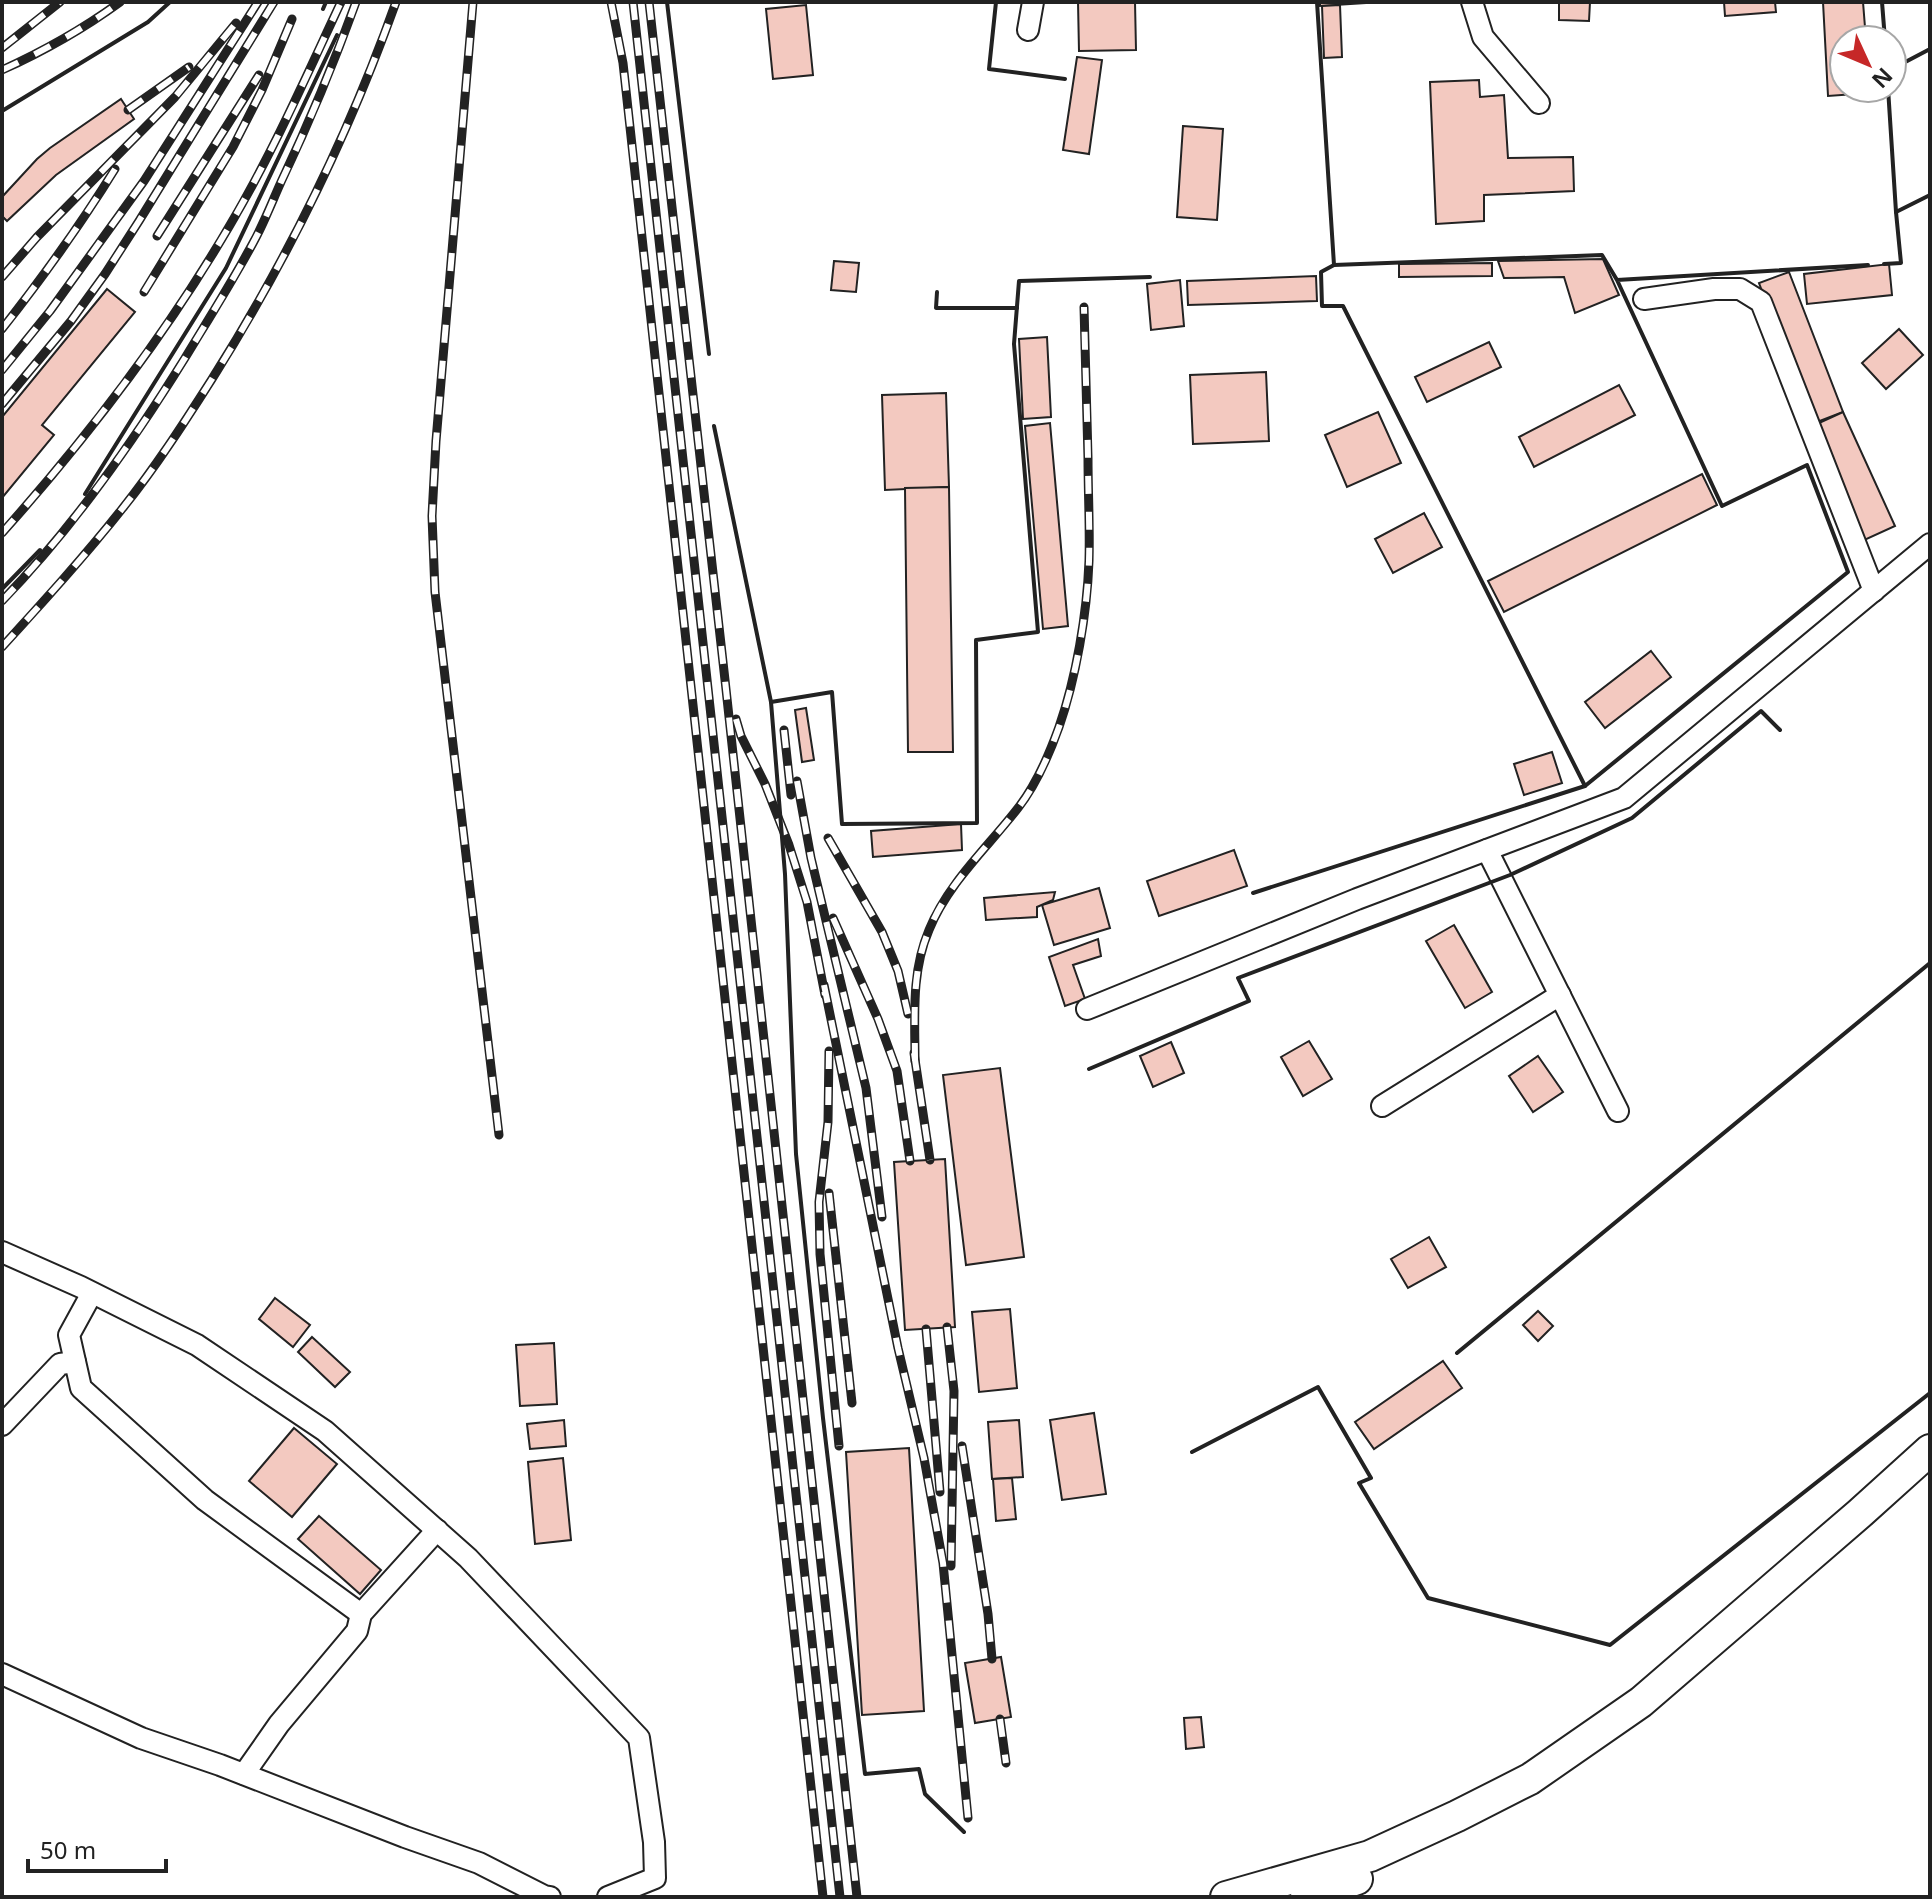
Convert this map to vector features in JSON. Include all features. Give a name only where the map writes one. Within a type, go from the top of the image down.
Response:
[{"type":"highway","points":[[1226,1897],[1370,1856],[1530,1779],[1641,1702],[1930,1450]]},
{"type":"highway","points":[[1306,1897],[1363,1877],[1459,1836],[1625,1738],[1733,1647],[1930,1471]]},
{"type":"street","points":[[1028,30],[1033,2]]},
{"type":"street","points":[[1472,2],[1483,37],[1539,103]]},
{"type":"street","points":[[1644,299],[1714,289],[1740,289],[1761,302],[1874,591]]},
{"type":"street","points":[[1087,1009],[1357,899],[1624,798],[1930,544]]},
{"type":"street","points":[[1487,850],[1618,1111]]},
{"type":"street","points":[[1382,1106],[1560,995]]},
{"type":"street","points":[[2,1252],[197,1345],[325,1431],[468,1558],[639,1738],[654,1842],[655,1878],[608,1897]]},
{"type":"street","points":[[92,1293],[69,1335],[81,1388],[205,1500],[361,1614]]},
{"type":"street","points":[[2,1425],[60,1364],[75,1362]]},
{"type":"street","points":[[244,1774],[279,1724],[357,1631],[361,1614],[437,1530]]},
{"type":"street","points":[[2,1674],[141,1738],[479,1863],[550,1897]]},
{"type":"building","points":[[1078,2],[1135,2],[1136,50],[1079,51]]},
{"type":"building","points":[[1320,2],[1382,2],[1320,6]]},
{"type":"building","points":[[1559,2],[1590,2],[1589,21],[1559,20]]},
{"type":"building","points":[[1724,2],[1775,2],[1776,12],[1725,16]]},
{"type":"building","points":[[1823,2],[1863,2],[1865,24],[1828,24],[1828,96]]},
{"type":"building","points":[[806,5],[813,75],[773,79],[766,9]]},
{"type":"building","points":[[1340,5],[1342,57],[1324,58],[1322,6]]},
{"type":"building","points":[[1077,57],[1102,60],[1089,154],[1063,150]]},
{"type":"building","points":[[1479,80],[1480,97],[1504,95],[1508,158],[1573,157],[1574,191],[1484,195],[1484,221],[1436,224],[1430,82]]},
{"type":"building","points":[[121,99],[134,119],[56,175],[7,221],[2,216],[2,197],[37,159]]},
{"type":"building","points":[[1183,126],[1223,129],[1217,220],[1177,217]]},
{"type":"building","points":[[1603,259],[1619,295],[1575,313],[1564,277],[1504,278],[1498,261]]},
{"type":"building","points":[[834,261],[859,263],[856,292],[831,290]]},
{"type":"building","points":[[1492,263],[1492,276],[1399,277],[1399,264]]},
{"type":"building","points":[[1889,264],[1892,295],[1807,304],[1804,274]]},
{"type":"building","points":[[1789,272],[1843,412],[1812,424],[1759,283]]},
{"type":"building","points":[[1316,276],[1317,301],[1188,305],[1187,281]]},
{"type":"building","points":[[1180,280],[1184,326],[1151,330],[1147,284]]},
{"type":"building","points":[[107,289],[135,312],[42,425],[54,435],[2,498],[2,417]]},
{"type":"building","points":[[1899,329],[1923,355],[1886,389],[1862,363]]},
{"type":"building","points":[[1047,337],[1051,417],[1023,419],[1019,339]]},
{"type":"building","points":[[1489,342],[1501,367],[1427,402],[1415,377]]},
{"type":"building","points":[[1266,372],[1269,441],[1193,444],[1190,375]]},
{"type":"building","points":[[1619,385],[1635,415],[1534,467],[1519,437]]},
{"type":"building","points":[[946,393],[949,487],[885,490],[882,395]]},
{"type":"building","points":[[1378,412],[1401,463],[1347,487],[1325,435]]},
{"type":"building","points":[[1843,412],[1895,526],[1860,542],[1808,428]]},
{"type":"building","points":[[1050,423],[1068,626],[1043,629],[1025,426]]},
{"type":"building","points":[[1702,474],[1717,505],[1504,612],[1488,581]]},
{"type":"building","points":[[949,487],[953,752],[908,752],[905,488]]},
{"type":"building","points":[[1424,513],[1442,547],[1393,573],[1375,539]]},
{"type":"building","points":[[1651,651],[1671,677],[1605,728],[1585,702]]},
{"type":"building","points":[[806,708],[814,760],[802,762],[795,710]]},
{"type":"building","points":[[1552,752],[1562,783],[1524,795],[1514,764]]},
{"type":"building","points":[[961,824],[962,850],[873,857],[871,831]]},
{"type":"building","points":[[1234,850],[1247,886],[1159,916],[1147,881]]},
{"type":"building","points":[[1099,888],[1110,928],[1054,945],[1042,905]]},
{"type":"building","points":[[1055,892],[1053,900],[1037,907],[1037,917],[986,920],[984,898]]},
{"type":"building","points":[[1454,925],[1492,992],[1465,1008],[1426,941]]},
{"type":"building","points":[[1098,939],[1101,956],[1073,965],[1085,999],[1065,1006],[1049,957]]},
{"type":"building","points":[[1309,1041],[1332,1079],[1303,1096],[1281,1057]]},
{"type":"building","points":[[1171,1042],[1184,1073],[1153,1087],[1140,1056]]},
{"type":"building","points":[[1538,1056],[1563,1092],[1533,1112],[1509,1076]]},
{"type":"building","points":[[1000,1068],[1024,1257],[966,1265],[943,1075]]},
{"type":"building","points":[[945,1159],[955,1327],[905,1330],[894,1162]]},
{"type":"building","points":[[1429,1237],[1446,1267],[1408,1288],[1391,1259]]},
{"type":"building","points":[[275,1298],[310,1325],[293,1347],[259,1319]]},
{"type":"building","points":[[1010,1309],[1017,1388],[979,1392],[972,1312]]},
{"type":"building","points":[[1538,1311],[1553,1326],[1538,1341],[1523,1325]]},
{"type":"building","points":[[312,1337],[350,1372],[335,1387],[298,1352]]},
{"type":"building","points":[[554,1343],[557,1404],[520,1406],[516,1345]]},
{"type":"building","points":[[1443,1361],[1462,1388],[1374,1449],[1355,1422]]},
{"type":"building","points":[[1094,1413],[1106,1494],[1062,1500],[1050,1420]]},
{"type":"building","points":[[564,1420],[566,1446],[530,1449],[527,1424]]},
{"type":"building","points":[[1019,1420],[1023,1477],[992,1479],[988,1422]]},
{"type":"building","points":[[294,1428],[337,1464],[292,1517],[249,1481]]},
{"type":"building","points":[[909,1448],[924,1711],[862,1715],[846,1452]]},
{"type":"building","points":[[563,1458],[571,1540],[535,1544],[528,1462]]},
{"type":"building","points":[[1012,1478],[1016,1519],[996,1521],[993,1479]]},
{"type":"building","points":[[319,1516],[381,1570],[360,1594],[298,1539]]},
{"type":"building","points":[[1001,1657],[1011,1717],[975,1723],[965,1663]]},
{"type":"building","points":[[1201,1717],[1204,1747],[1186,1749],[1184,1718]]},
{"type":"railway","points":[[2,48],[60,2]]},
{"type":"railway","points":[[2,70],[63,39],[120,2]]},
{"type":"railway","points":[[2,370],[50,311],[144,181],[258,2]]},
{"type":"railway","points":[[2,404],[71,321],[105,274],[274,2]]},
{"type":"railway","points":[[2,533],[124,385],[206,265],[260,171],[341,2]]},
{"type":"railway","points":[[2,601],[77,515],[122,454],[228,287],[261,228],[356,2]]},
{"type":"railway","points":[[2,647],[134,493],[180,429],[240,334],[291,242],[337,148],[396,2]]},
{"type":"railway","points":[[473,2],[432,516],[435,592],[499,1135]]},
{"type":"railway","points":[[611,2],[623,63],[823,1897]]},
{"type":"railway","points":[[633,2],[840,1897]]},
{"type":"railway","points":[[649,2],[857,1897]]},
{"type":"railway","points":[[144,292],[233,147],[262,90],[292,19]]},
{"type":"railway","points":[[2,277],[37,237],[175,97],[236,23]]},
{"type":"railway","points":[[128,110],[189,67]]},
{"type":"railway","points":[[157,236],[259,75]]},
{"type":"railway","points":[[2,329],[61,250],[115,169]]},
{"type":"railway","points":[[915,1061],[917,978],[929,930],[958,881],[1025,799],[1036,780],[1059,727],[1075,667],[1089,561],[1084,307]]},
{"type":"railway","points":[[736,719],[789,845],[807,902],[825,995]]},
{"type":"railway","points":[[784,730],[791,795]]},
{"type":"railway","points":[[797,781],[811,858],[866,1088],[882,1217]]},
{"type":"railway","points":[[828,838],[882,932],[898,971],[908,1014]]},
{"type":"railway","points":[[833,918],[878,1019],[897,1071],[910,1161]]},
{"type":"railway","points":[[824,985],[898,1348],[924,1458],[943,1563],[968,1818]]},
{"type":"railway","points":[[829,1051],[828,1122],[819,1202],[820,1254],[839,1446]]},
{"type":"railway","points":[[914,1053],[930,1160]]},
{"type":"railway","points":[[829,1193],[852,1403]]},
{"type":"railway","points":[[947,1327],[954,1391],[951,1566]]},
{"type":"railway","points":[[926,1329],[940,1492]]},
{"type":"railway","points":[[962,1446],[992,1659]]},
{"type":"railway","points":[[1000,1719],[1006,1763]]},
{"type":"wall","points":[[2,111],[148,22],[170,2]]},
{"type":"wall","points":[[323,9],[326,2]]},
{"type":"wall","points":[[667,2],[709,354]]},
{"type":"wall","points":[[996,2],[989,69],[1065,79]]},
{"type":"wall","points":[[1317,2],[1334,265]]},
{"type":"wall","points":[[1882,2],[1884,24]]},
{"type":"wall","points":[[85,494],[226,268],[337,35]]},
{"type":"wall","points":[[1908,61],[1930,49]]},
{"type":"wall","points":[[1889,104],[1896,212],[1930,195]]},
{"type":"wall","points":[[1884,264],[1901,263],[1896,212]]},
{"type":"wall","points":[[1617,280],[1602,255],[1334,265],[1321,272],[1322,306],[1343,306],[1585,786],[1848,572],[1807,465],[1722,506],[1617,280],[1868,265]]},
{"type":"wall","points":[[771,702],[832,692],[842,824],[977,823],[976,640],[1038,632],[1014,344],[1019,281],[1150,277]]},
{"type":"wall","points":[[937,292],[936,308],[1017,308]]},
{"type":"wall","points":[[714,426],[771,702],[785,874],[796,1154],[865,1774],[919,1769],[925,1794],[964,1832]]},
{"type":"wall","points":[[2,589],[40,550]]},
{"type":"wall","points":[[1089,1069],[1249,1001],[1238,978],[1510,875],[1632,818],[1761,711],[1780,730]]},
{"type":"wall","points":[[1253,893],[1585,786]]},
{"type":"wall","points":[[1457,1353],[1930,963]]},
{"type":"wall","points":[[1192,1452],[1318,1387],[1371,1478],[1359,1483],[1428,1598],[1610,1645],[1930,1393]]}]
